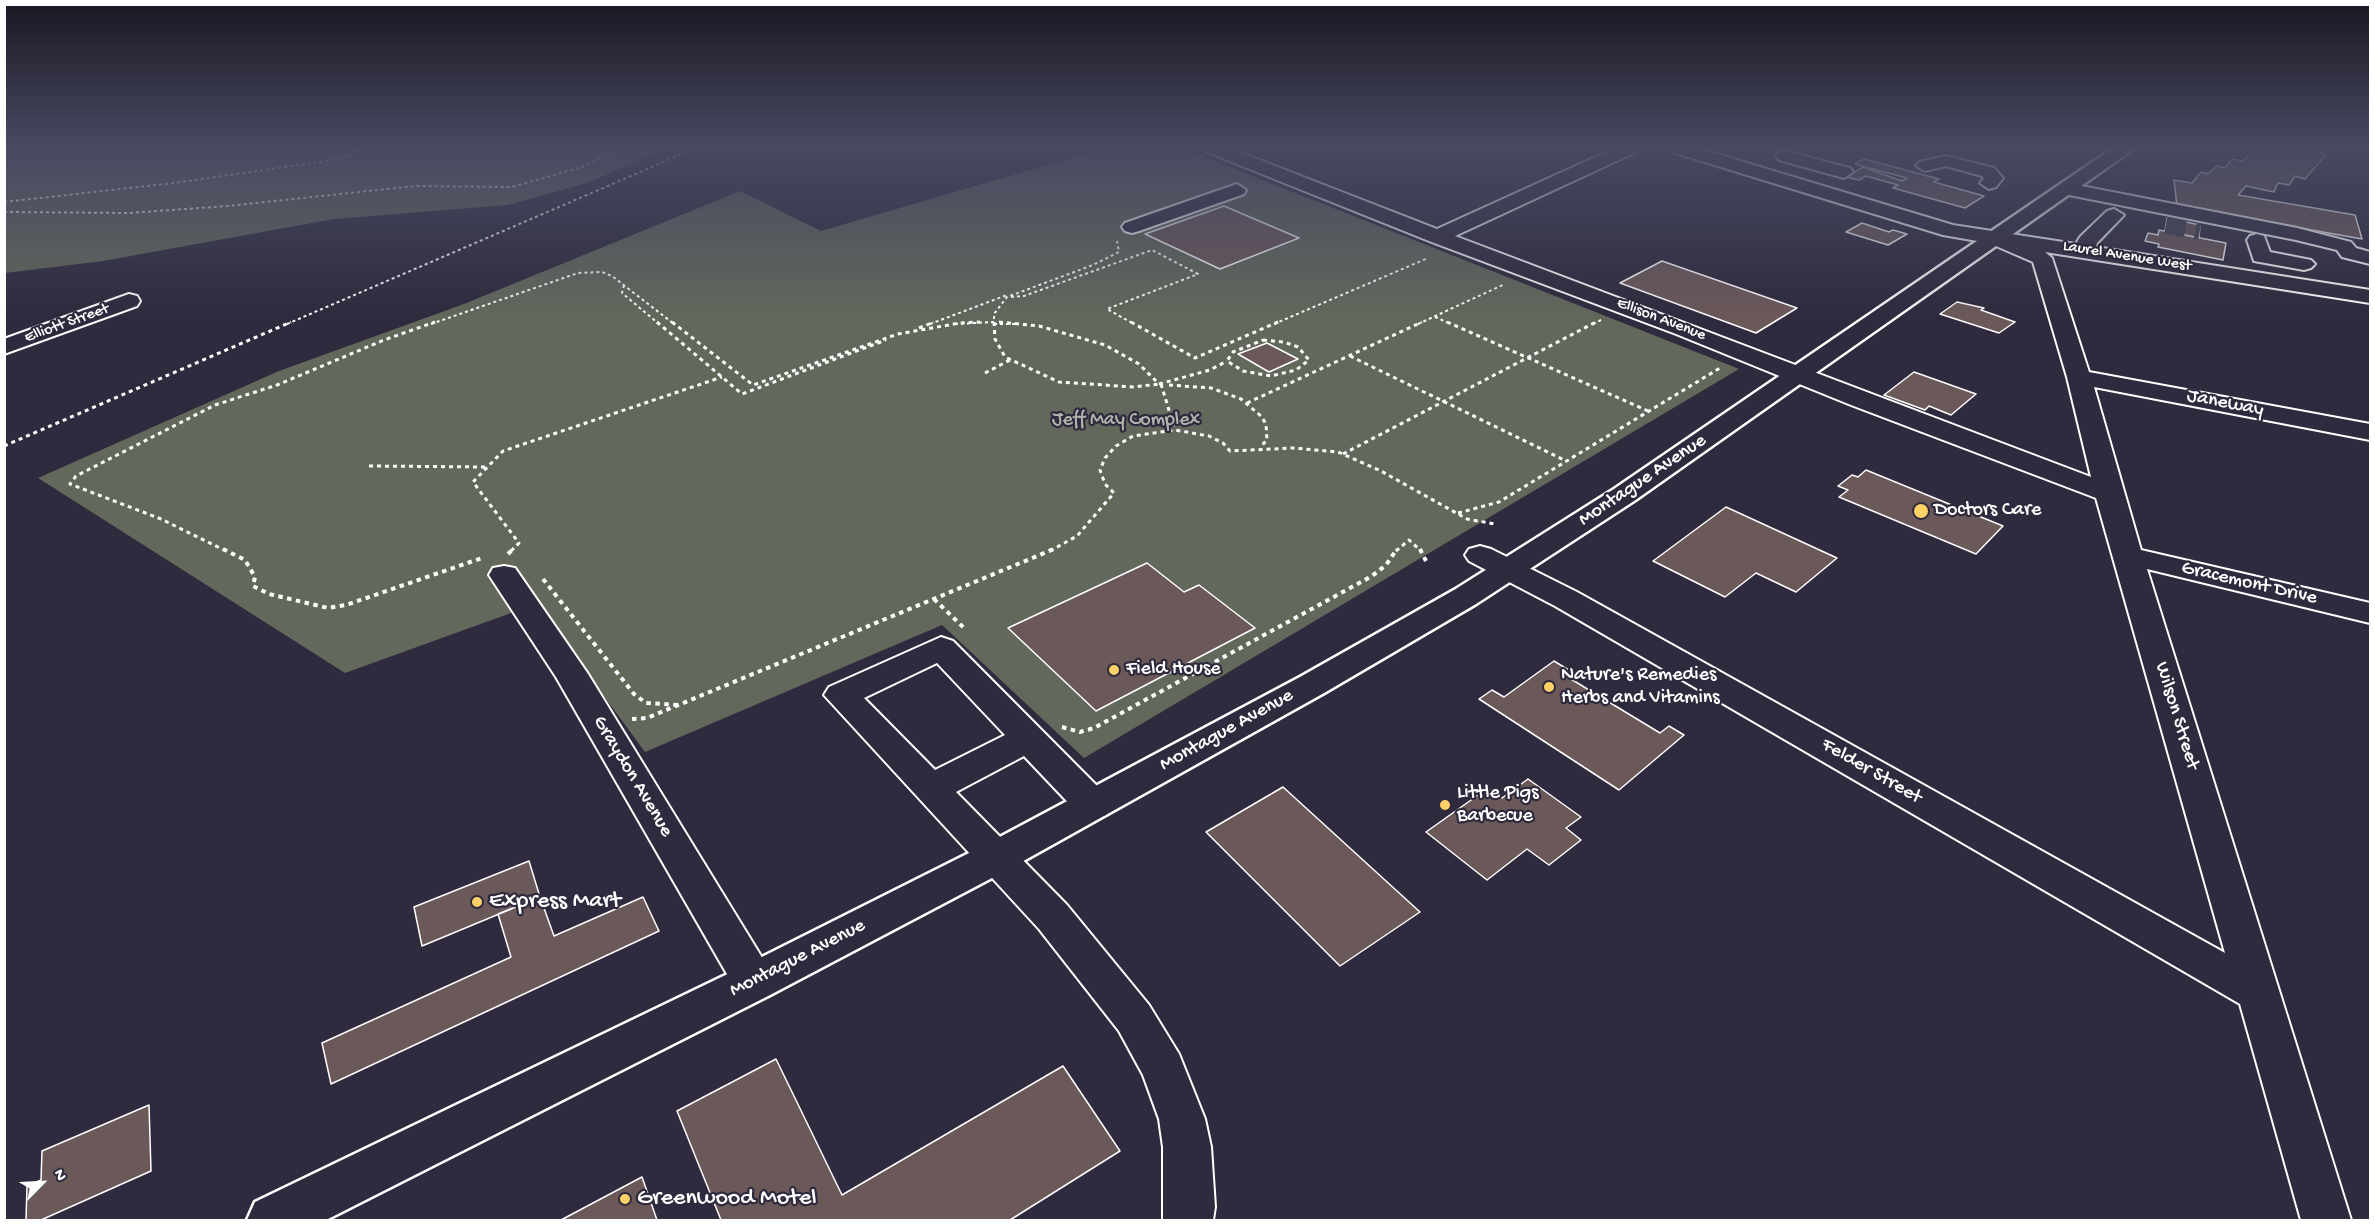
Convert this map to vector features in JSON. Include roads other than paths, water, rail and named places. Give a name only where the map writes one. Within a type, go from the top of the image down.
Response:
[{"type":"main road","name":"Montague Avenue","points":[[273,1221],[754,982],[995,858],[1312,685],[1494,550],[1624,495],[2043,205]]},
{"type":"street","points":[[1132,227],[1194,205]]},
{"type":"street","name":"Ellison Avenue","points":[[1344,205],[1436,245],[1684,329],[2109,494]]},
{"type":"street","points":[[1436,245],[1516,205]]},
{"type":"street","name":"Laurel Avenue West","points":[[1865,205],[1950,231],[2085,250],[2370,296]]},
{"type":"street","points":[[2088,205],[2114,215],[2166,224]]},
{"type":"street","points":[[2125,205],[2297,234],[2344,246],[2338,263]]},
{"type":"street","points":[[2085,250],[2087,241],[2114,215]]},
{"type":"street","points":[[2200,230],[2257,240],[2262,257],[2338,263],[2370,258]]},
{"type":"street","name":"Wilson Street","points":[[1996,239],[2042,258],[2079,377],[2109,494],[2326,1221]]},
{"type":"street","points":[[2338,263],[2370,274]]},
{"type":"street","name":"Elliott Street","points":[[4,346],[129,300]]},
{"type":"street","name":"Janeway","points":[[2079,377],[2370,432]]},
{"type":"street","name":"Felder Street","points":[[1494,550],[1566,599],[2259,993]]},
{"type":"street","name":"Gracemont Drive","points":[[2128,556],[2370,613]]},
{"type":"street","name":"Graydon Avenue","points":[[504,558],[754,982]]},
{"type":"street","points":[[1093,805],[1042,729],[941,648],[841,695],[1053,918],[1134,1018],[1163,1068],[1182,1119],[1187,1147],[1190,1207],[1188,1221]]},
{"type":"street","points":[[930,789],[1042,729]]},
{"type":"tunnel","points":[[2166,224],[2200,230]]},
{"type":"place","name":"Doctors Care","points":[[1921,511]]},
{"type":"place","name":"Field House","points":[[1114,670]]},
{"type":"place","name":"Nature's Remedies Herbs and Vitamins","points":[[1549,687]]},
{"type":"place","name":"Little Pigs Barbecue","points":[[1445,805]]},
{"type":"place","name":"Express Mart","points":[[477,902]]},
{"type":"place","name":"Greenwood Motel","points":[[625,1199]]},
{"type":"park label","name":"Jeff May Complex","points":[[1126,421]]}]
